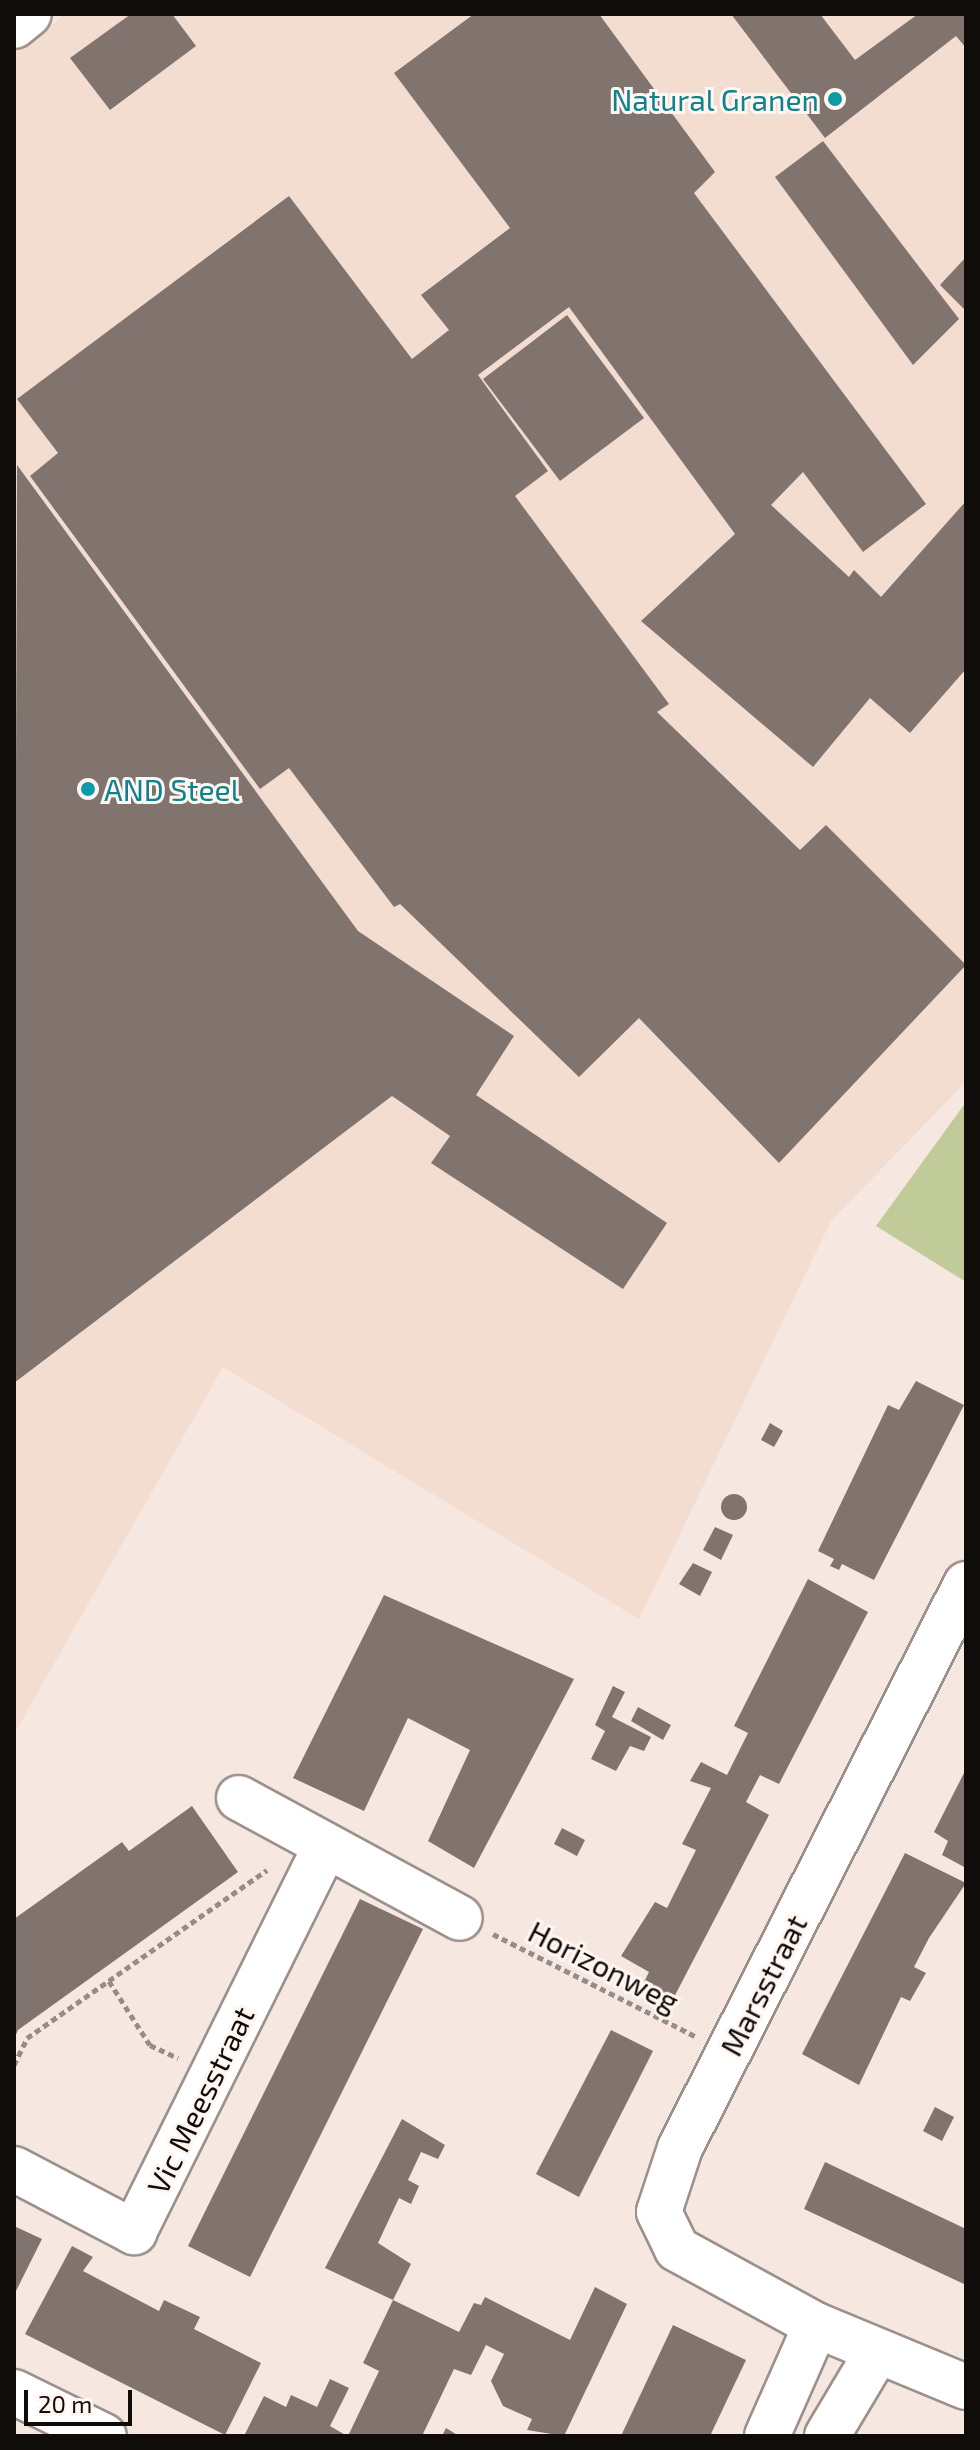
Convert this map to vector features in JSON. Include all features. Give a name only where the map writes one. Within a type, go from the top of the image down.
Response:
[{"type":"street","points":[[14,26],[29,14]]},
{"type":"street","name":"Marsstraat","points":[[966,1584],[680,2148],[659,2212],[677,2249],[816,2325],[966,2387]]},
{"type":"street","points":[[239,1798],[460,1918]]},
{"type":"street","name":"Vic Meesstraat","points":[[14,2169],[134,2232],[212,2075],[319,1842]]},
{"type":"street","points":[[767,2436],[816,2325]]},
{"type":"street","points":[[827,2436],[877,2352]]},
{"type":"street","points":[[14,2392],[104,2436]]},
{"type":"path","points":[[14,2065],[27,2038],[319,1842]]},
{"type":"path","name":"Horizonweg","points":[[460,1918],[728,2054]]},
{"type":"path","points":[[109,1981],[150,2045],[212,2075]]},
{"type":"shaded area","points":[[65,14],[966,14],[966,1082],[831,1221],[639,1619],[223,1367],[14,1734],[14,55]]},
{"type":"green space","points":[[966,1102],[966,1282],[876,1226]]},
{"type":"building","points":[[131,14],[172,14],[196,46],[110,110],[70,58]]},
{"type":"building","points":[[474,14],[599,14],[715,172],[694,193],[926,504],[863,552],[803,472],[771,505],[849,577],[854,570],[881,597],[966,501],[966,669],[910,733],[870,698],[813,767],[641,621],[735,534],[569,307],[478,375],[548,471],[515,496],[669,704],[657,712],[800,850],[826,825],[966,965],[779,1163],[639,1018],[579,1077],[400,904],[394,907],[289,768],[260,789],[30,476],[58,453],[17,399],[289,196],[412,359],[449,330],[421,295],[510,228],[394,73]]},
{"type":"building","name":"Natural Granen","points":[[731,14],[820,14],[855,60],[918,14],[966,14],[966,48],[956,36],[825,138]]},
{"type":"building","points":[[823,141],[959,319],[913,365],[775,177]]},
{"type":"building","points":[[966,257],[966,311],[940,285]]},
{"type":"building","points":[[567,315],[644,418],[560,481],[483,379]]},
{"type":"building","name":"AND Steel","points":[[17,465],[358,931],[514,1036],[476,1095],[667,1223],[623,1289],[431,1163],[450,1136],[392,1096],[14,1383]]},
{"type":"building","points":[[916,1381],[964,1405],[874,1580],[842,1564],[839,1570],[830,1566],[834,1559],[818,1551],[888,1405],[899,1410]]},
{"type":"building","points":[[770,1423],[783,1431],[774,1447],[761,1440]]},
{"type":"building","points":[[734,1494],[743,1498],[747,1507],[743,1516],[734,1520],[725,1516],[721,1507],[725,1498]]},
{"type":"building","points":[[715,1527],[733,1535],[721,1560],[703,1550]]},
{"type":"building","points":[[693,1563],[712,1572],[700,1596],[679,1584]]},
{"type":"building","points":[[808,1579],[868,1612],[779,1784],[760,1775],[746,1802],[769,1815],[672,2001],[642,1986],[649,1972],[621,1956],[655,1902],[667,1908],[696,1850],[682,1844],[711,1788],[690,1781],[701,1762],[727,1775],[748,1733],[734,1726]]},
{"type":"building","points":[[384,1595],[574,1679],[474,1868],[428,1841],[470,1750],[408,1718],[364,1811],[293,1778]]},
{"type":"building","points":[[613,1686],[625,1692],[612,1717],[651,1737],[644,1751],[630,1746],[616,1771],[591,1759],[605,1731],[595,1725]]},
{"type":"building","points":[[638,1707],[671,1725],[663,1740],[631,1721]]},
{"type":"building","points":[[966,1769],[966,1868],[942,1855],[948,1841],[934,1832]]},
{"type":"building","points":[[192,1806],[238,1872],[18,2030],[14,2039],[14,1919],[122,1842],[129,1851]]},
{"type":"building","points":[[562,1828],[585,1840],[577,1856],[554,1844]]},
{"type":"building","points":[[905,1853],[966,1883],[929,1938],[914,1967],[926,1973],[910,2001],[901,1997],[859,2085],[802,2054]]},
{"type":"building","points":[[360,1899],[423,1929],[250,2277],[188,2246]]},
{"type":"building","points":[[611,2030],[653,2051],[579,2197],[536,2174]]},
{"type":"building","points":[[935,2107],[954,2117],[942,2141],[923,2131]]},
{"type":"building","points":[[402,2119],[445,2145],[438,2159],[421,2152],[408,2180],[419,2186],[411,2204],[399,2198],[378,2243],[411,2264],[393,2300],[325,2268]]},
{"type":"building","points":[[825,2162],[966,2229],[966,2285],[804,2209]]},
{"type":"building","points":[[14,2226],[42,2239],[14,2295]]},
{"type":"building","points":[[72,2246],[93,2257],[83,2271],[159,2311],[164,2300],[200,2317],[194,2329],[261,2363],[225,2435],[25,2334]]},
{"type":"building","points":[[595,2287],[627,2304],[564,2436],[527,2430],[532,2419],[503,2406],[491,2381],[504,2354],[486,2345],[471,2375],[454,2369],[422,2436],[348,2436],[379,2371],[363,2363],[393,2300],[459,2332],[474,2303],[481,2305],[485,2297],[570,2340]]},
{"type":"building","points":[[673,2325],[746,2360],[710,2436],[621,2436]]},
{"type":"building","points":[[330,2379],[349,2388],[330,2426],[347,2436],[244,2436],[264,2396],[286,2407],[291,2395],[317,2407]]},
{"type":"building","points":[[446,2428],[459,2436],[442,2436]]},
{"type":"place","name":"Natural Granen","points":[[835,99]]},
{"type":"place","name":"AND Steel","points":[[88,789]]}]
